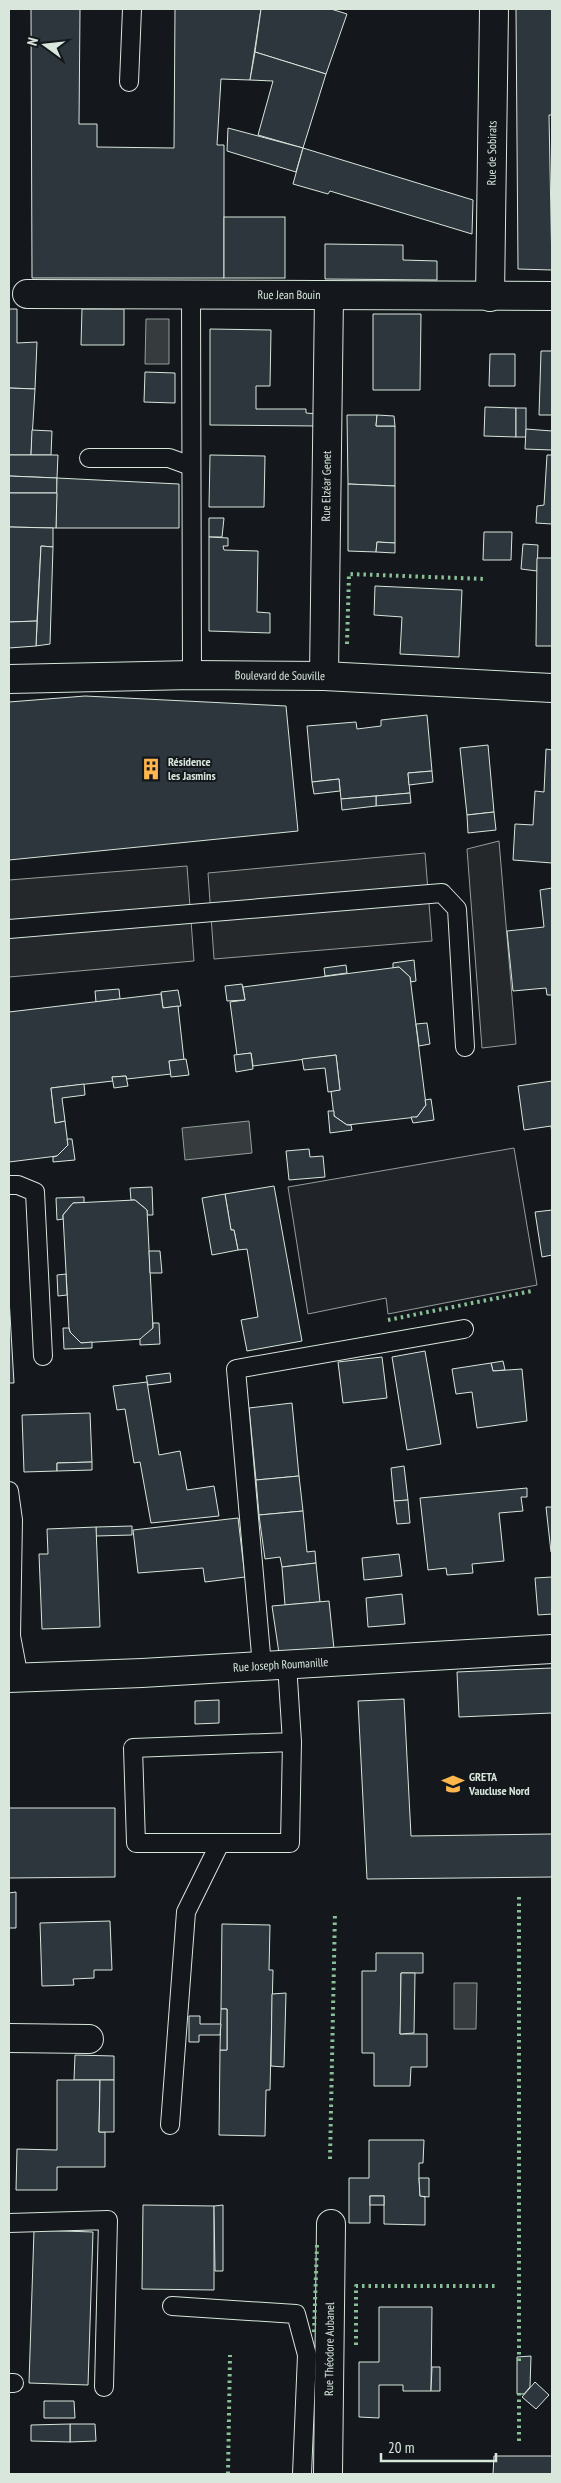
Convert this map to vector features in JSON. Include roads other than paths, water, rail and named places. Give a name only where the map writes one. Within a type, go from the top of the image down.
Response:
[{"type":"street","name":"Rue de Sobirats","points":[[490,297],[494,9]]},
{"type":"street","name":"Rue Jean Bouin","points":[[27,294],[552,296]]},
{"type":"street","name":"Rue Elzéar Genet","points":[[324,676],[329,296]]},
{"type":"street","name":"Boulevard de Souville","points":[[9,679],[192,674],[324,676],[552,688]]},
{"type":"street","name":"Rue Joseph Roumanille","points":[[14,1678],[552,1650]]},
{"type":"street","points":[[9,2038],[89,2039]]},
{"type":"street","name":"Rue Théodore Aubanel","points":[[328,2474],[331,2224]]},
{"type":"lane","points":[[129,82],[132,9]]},
{"type":"lane","points":[[191,296],[192,674]]},
{"type":"lane","points":[[89,458],[169,458],[191,466]]},
{"type":"lane","points":[[9,929],[442,893],[457,909],[465,1047]]},
{"type":"lane","points":[[9,1185],[18,1185],[35,1192],[43,1356]]},
{"type":"lane","points":[[292,1742],[134,1748],[136,1842],[290,1843],[292,1742],[274,1665],[236,1369],[464,1329]]},
{"type":"lane","points":[[9,1491],[13,1520],[11,1636],[14,1678]]},
{"type":"lane","points":[[170,2125],[186,1912],[220,1843]]},
{"type":"lane","points":[[9,2223],[108,2220],[104,2387]]},
{"type":"lane","points":[[172,2306],[296,2314],[307,2356],[302,2474]]},
{"type":"place","name":"Résidence les Jasmins","points":[[151,769]]},
{"type":"place","name":"GRETA Vaucluse Nord","points":[[453,1784]]}]
